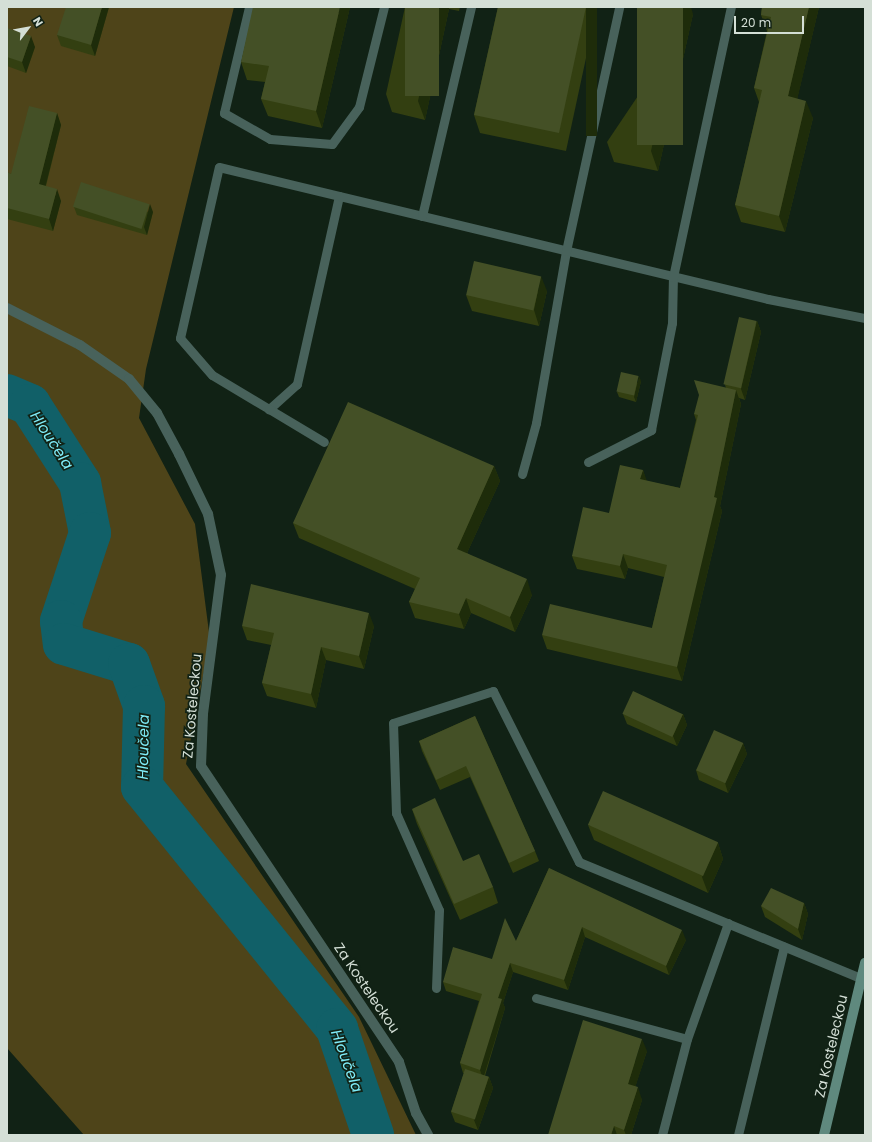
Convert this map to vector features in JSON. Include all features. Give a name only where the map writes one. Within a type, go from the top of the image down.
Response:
[{"type":"street","name":"Za Kosteleckou","points":[[7,308],[80,345],[129,379],[157,413],[179,454],[208,514],[221,575],[203,714],[201,766],[399,1062],[416,1113],[428,1135]]},
{"type":"street","name":"Za Kosteleckou","points":[[826,1134],[865,963]]},
{"type":"lane","points":[[249,7],[224,113],[270,139],[332,144],[359,107],[384,7]]},
{"type":"lane","points":[[422,216],[471,7]]},
{"type":"lane","points":[[522,474],[536,423],[566,251],[620,7]]},
{"type":"lane","points":[[588,462],[651,430],[672,323],[673,277],[731,7]]},
{"type":"lane","points":[[324,442],[212,375],[180,338],[219,167],[673,277],[865,318]]},
{"type":"lane","points":[[269,409],[297,384],[339,196]]},
{"type":"lane","points":[[436,988],[439,910],[396,813],[393,723],[493,691],[578,862],[862,978]]},
{"type":"lane","points":[[662,1135],[687,1039],[728,923]]},
{"type":"lane","points":[[738,1135],[784,947]]},
{"type":"lane","points":[[536,998],[687,1039]]},
{"type":"shaded area","points":[[7,7],[234,7],[146,369],[139,418],[195,524],[210,640],[186,764],[359,1017],[416,1135],[84,1135],[7,1048]]},
{"type":"building","points":[[66,7],[102,7],[91,45],[57,35]]},
{"type":"building","points":[[253,7],[340,7],[316,111],[261,99],[269,66],[241,62]]},
{"type":"building","points":[[405,7],[439,7],[439,96],[405,96]]},
{"type":"building","points":[[498,7],[586,7],[559,133],[474,115]]},
{"type":"building","points":[[637,7],[683,7],[683,145],[637,145]]},
{"type":"building","points":[[762,7],[809,7],[788,96],[806,101],[779,216],[735,205],[762,90],[754,88],[771,17],[761,15]]},
{"type":"building","points":[[7,28],[31,36],[22,62],[7,57]]},
{"type":"building","points":[[29,106],[57,113],[39,184],[57,189],[49,219],[7,208],[7,172],[11,174]]},
{"type":"building","points":[[81,182],[149,204],[141,229],[73,207]]},
{"type":"building","points":[[474,261],[541,277],[533,311],[466,295]]},
{"type":"building","points":[[739,317],[757,321],[741,388],[723,384]]},
{"type":"building","points":[[621,372],[639,376],[634,396],[617,391]]},
{"type":"building","points":[[694,380],[736,390],[714,497],[717,498],[677,667],[542,635],[550,604],[652,628],[667,565],[623,554],[620,566],[572,556],[583,507],[609,513],[620,465],[643,470],[640,479],[680,488],[698,415],[694,414],[699,395]]},
{"type":"building","points":[[348,402],[494,466],[457,549],[527,579],[510,617],[466,598],[459,614],[409,602],[420,578],[293,523]]},
{"type":"building","points":[[251,584],[369,613],[359,656],[321,647],[311,694],[262,683],[274,633],[242,626]]},
{"type":"building","points":[[633,691],[683,714],[672,737],[622,714]]},
{"type":"building","points":[[475,716],[535,851],[509,863],[466,766],[436,780],[419,741]]},
{"type":"building","points":[[714,730],[743,743],[725,783],[696,770]]},
{"type":"building","points":[[603,791],[718,842],[703,876],[588,825]]},
{"type":"building","points":[[435,798],[463,861],[479,854],[493,887],[454,904],[412,809]]},
{"type":"building","points":[[549,868],[682,930],[666,966],[582,927],[564,980],[510,963],[498,998],[502,999],[480,1070],[460,1063],[482,994],[443,982],[453,947],[492,959],[505,918],[516,941]]},
{"type":"building","points":[[771,888],[804,903],[798,929],[761,906]]},
{"type":"building","points":[[583,1020],[642,1039],[628,1084],[638,1087],[624,1130],[614,1126],[611,1135],[548,1135]]},
{"type":"building","points":[[465,1069],[489,1077],[475,1120],[451,1112]]},
{"type":"waterway","name":"Hloučela","points":[[7,395],[30,405],[80,483],[90,533],[61,621],[64,644],[129,664],[144,706],[142,787],[337,1029],[373,1135]]}]
